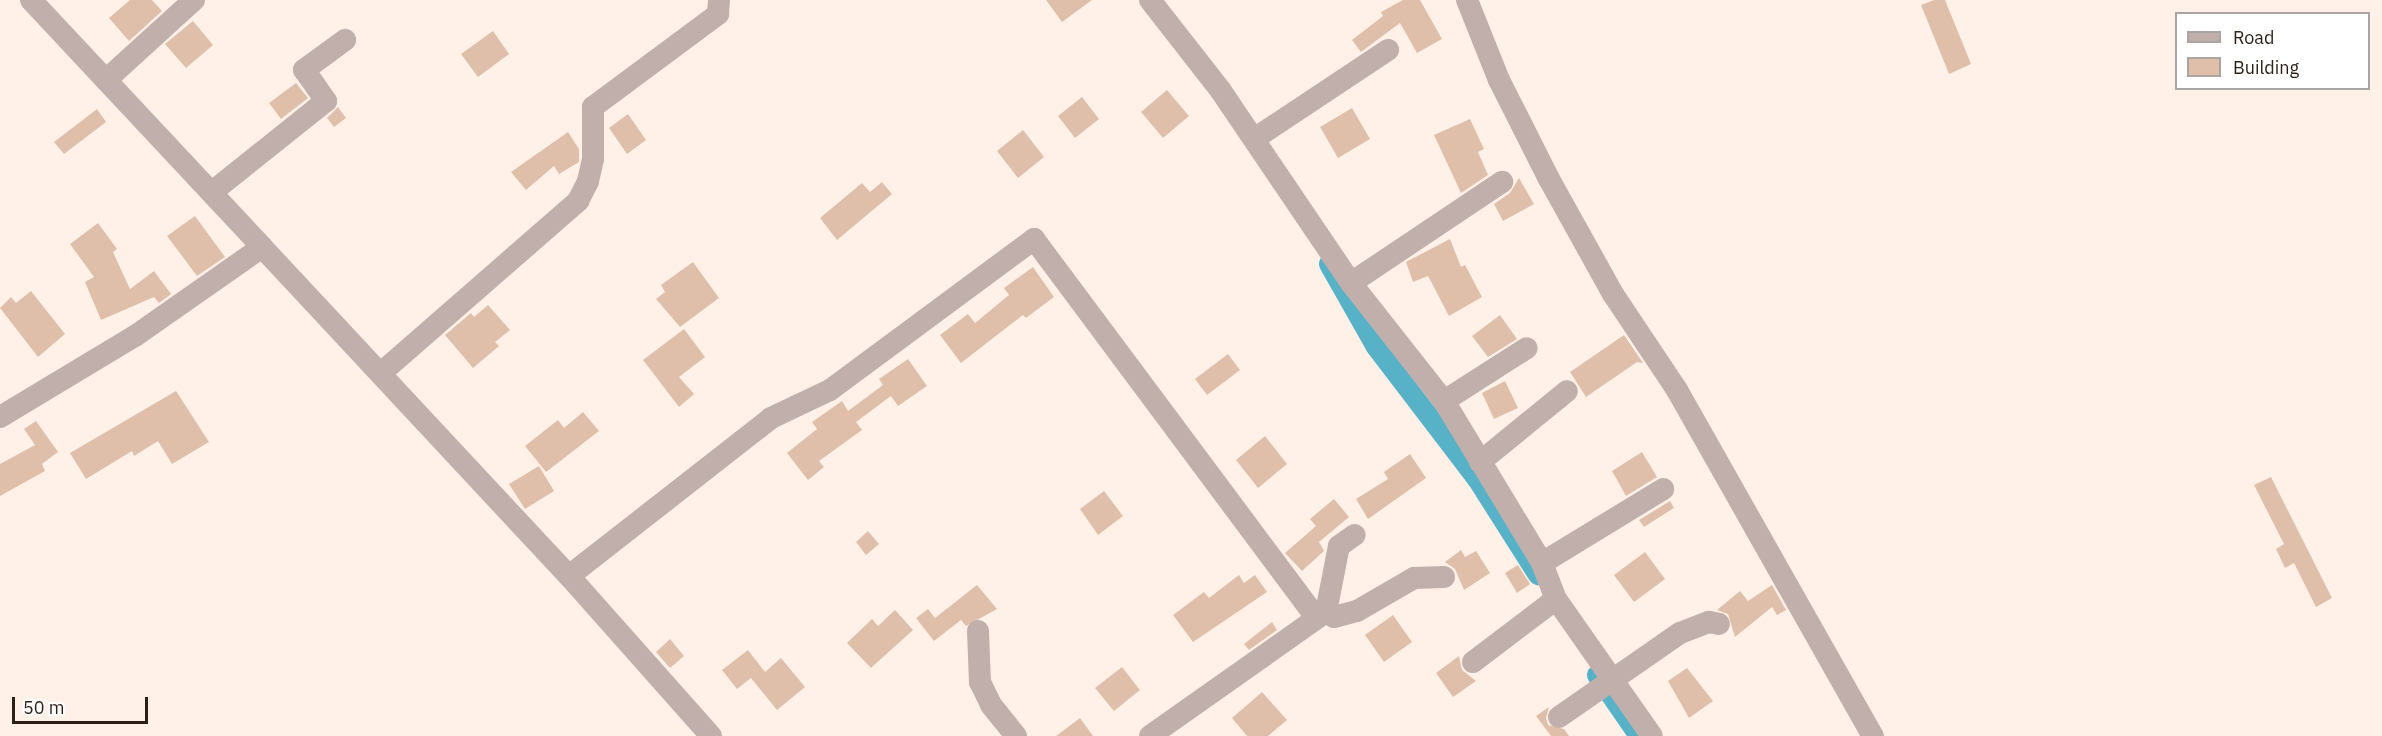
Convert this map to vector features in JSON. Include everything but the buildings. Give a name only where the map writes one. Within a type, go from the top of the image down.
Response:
[{"type":"street","points":[[31,0],[569,576],[711,736]]},
{"type":"street","points":[[106,80],[194,0]]},
{"type":"street","points":[[381,373],[578,201],[588,181],[592,159],[593,107],[718,14],[719,0]]},
{"type":"street","points":[[1150,0],[1254,139],[1351,283],[1444,401],[1479,462],[1542,562],[1556,599],[1652,736]]},
{"type":"street","points":[[1467,0],[1499,80],[1548,179],[1613,294],[1677,390],[1873,736]]},
{"type":"street","points":[[212,192],[326,101],[304,70],[345,40]]},
{"type":"street","points":[[1254,139],[1388,50]]},
{"type":"street","points":[[1351,283],[1502,182]]},
{"type":"street","points":[[569,576],[771,418],[830,390],[1034,239],[1321,615],[1334,616],[1357,611],[1414,578],[1444,577]]},
{"type":"street","points":[[0,417],[135,336],[262,247]]},
{"type":"street","points":[[1444,401],[1527,348]]},
{"type":"street","points":[[1479,462],[1567,392]]},
{"type":"street","points":[[1542,562],[1663,489]]},
{"type":"street","points":[[1150,736],[1321,615],[1340,546],[1355,535]]},
{"type":"street","points":[[1473,662],[1556,599]]},
{"type":"street","points":[[1559,717],[1680,633],[1709,622],[1719,624]]},
{"type":"street","points":[[978,631],[980,682],[991,705],[1016,736]]},
{"type":"waterway","points":[[1329,264],[1376,347],[1477,479],[1538,575]]},
{"type":"waterway","points":[[1597,675],[1639,736]]}]
